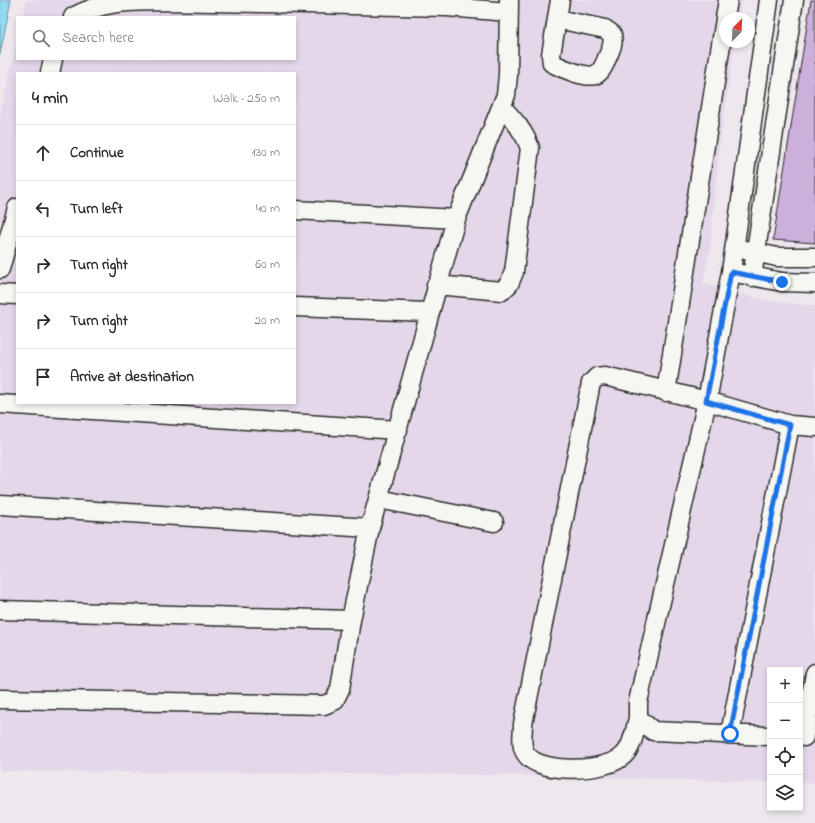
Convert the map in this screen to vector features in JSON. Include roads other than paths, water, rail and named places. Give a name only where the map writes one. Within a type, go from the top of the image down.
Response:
[{"type":"lane","points":[[557,20],[560,0]]},
{"type":"lane","points":[[726,12],[728,0]]},
{"type":"lane","points":[[769,0],[731,272],[706,401],[638,702],[638,718],[630,745],[624,756],[605,766],[583,769],[548,767],[532,760],[526,755],[523,747],[523,724],[591,383],[597,377],[605,376],[706,401],[790,425],[815,427]]},
{"type":"lane","points":[[752,276],[794,0]]},
{"type":"lane","points":[[0,699],[324,706],[334,701],[340,689],[350,620],[370,528],[398,430],[428,312],[456,219],[506,95],[508,75],[509,6],[164,1],[120,3],[89,8],[75,16]]},
{"type":"lane","points":[[666,392],[720,48]]},
{"type":"lane","points":[[50,72],[53,60]]},
{"type":"lane","points":[[436,285],[502,291],[509,284],[514,272],[530,148],[526,136],[518,124],[502,107]]},
{"type":"lane","points":[[296,210],[456,219]]},
{"type":"lane","points":[[0,269],[16,212]]},
{"type":"lane","points":[[735,248],[777,257],[815,257]]},
{"type":"lane","points":[[731,272],[782,282],[815,283]]},
{"type":"lane","points":[[0,294],[16,294]]},
{"type":"lane","points":[[296,306],[428,312]]},
{"type":"lane","points":[[0,404],[398,430]]},
{"type":"lane","points":[[730,734],[790,425]]},
{"type":"lane","points":[[379,499],[494,522]]},
{"type":"lane","points":[[0,505],[370,528]]},
{"type":"lane","points":[[0,610],[350,620]]},
{"type":"lane","points":[[806,737],[815,673]]},
{"type":"lane","points":[[638,718],[653,732],[767,736]]},
{"type":"water","points":[[0,0],[11,0],[0,54]]}]
